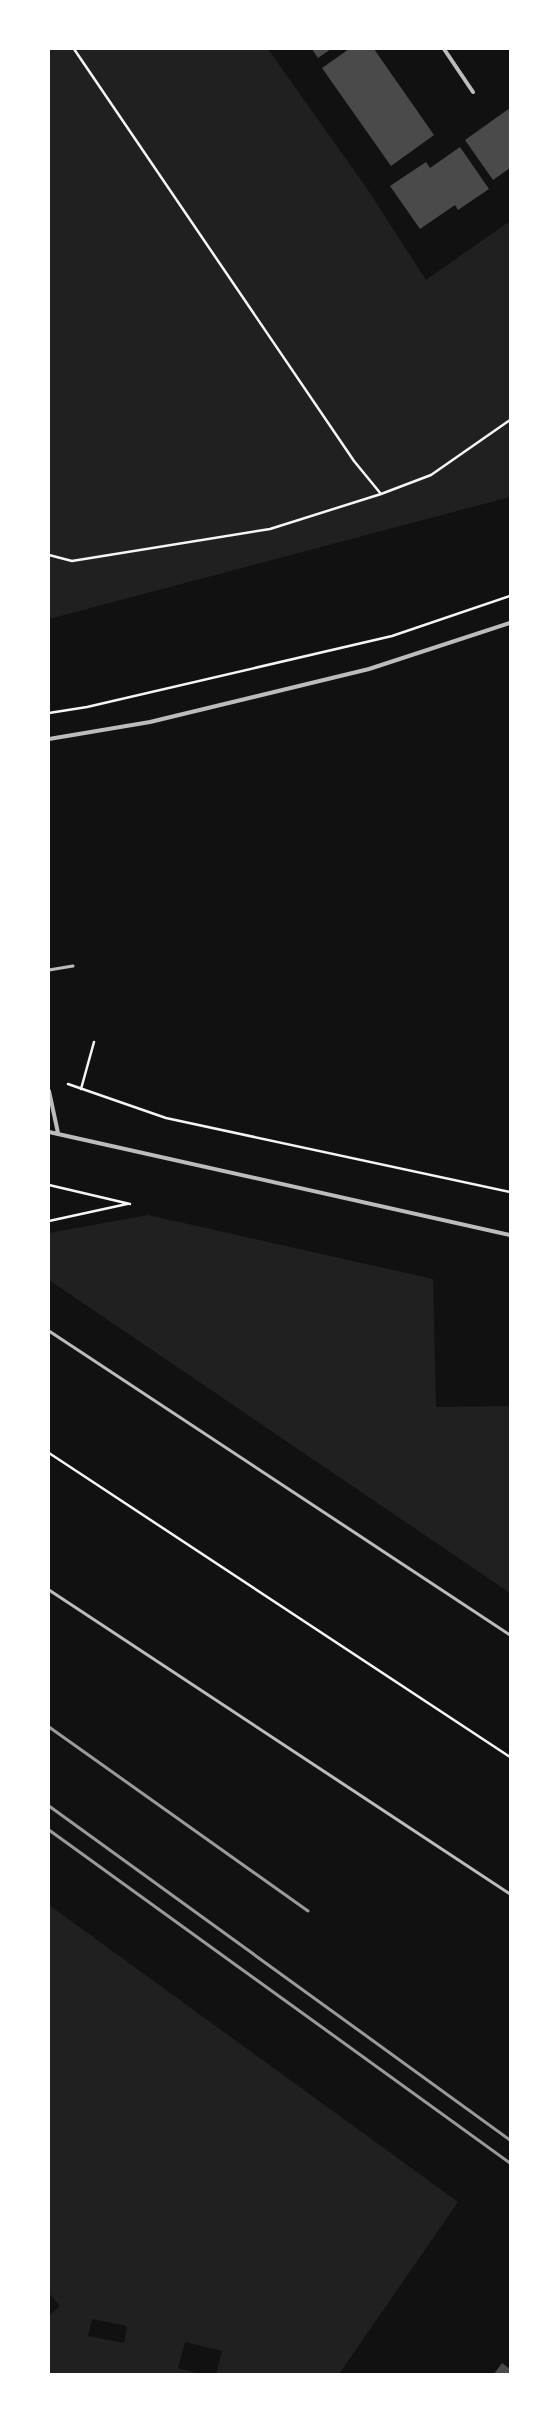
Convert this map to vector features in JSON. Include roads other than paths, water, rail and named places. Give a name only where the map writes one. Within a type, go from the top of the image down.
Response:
[{"type":"street","points":[[444,49],[473,92]]},
{"type":"street","points":[[49,739],[150,722],[368,669],[510,623]]},
{"type":"street","points":[[49,1091],[58,1133]]},
{"type":"street","points":[[49,1132],[510,1236]]},
{"type":"lane","points":[[49,970],[73,966]]},
{"type":"lane","points":[[49,1331],[510,1635]]},
{"type":"lane","points":[[49,1590],[510,1894]]},
{"type":"railway","points":[[49,1727],[308,1911]]},
{"type":"railway","points":[[49,1806],[510,2140]]},
{"type":"railway","points":[[49,1830],[510,2163]]}]
